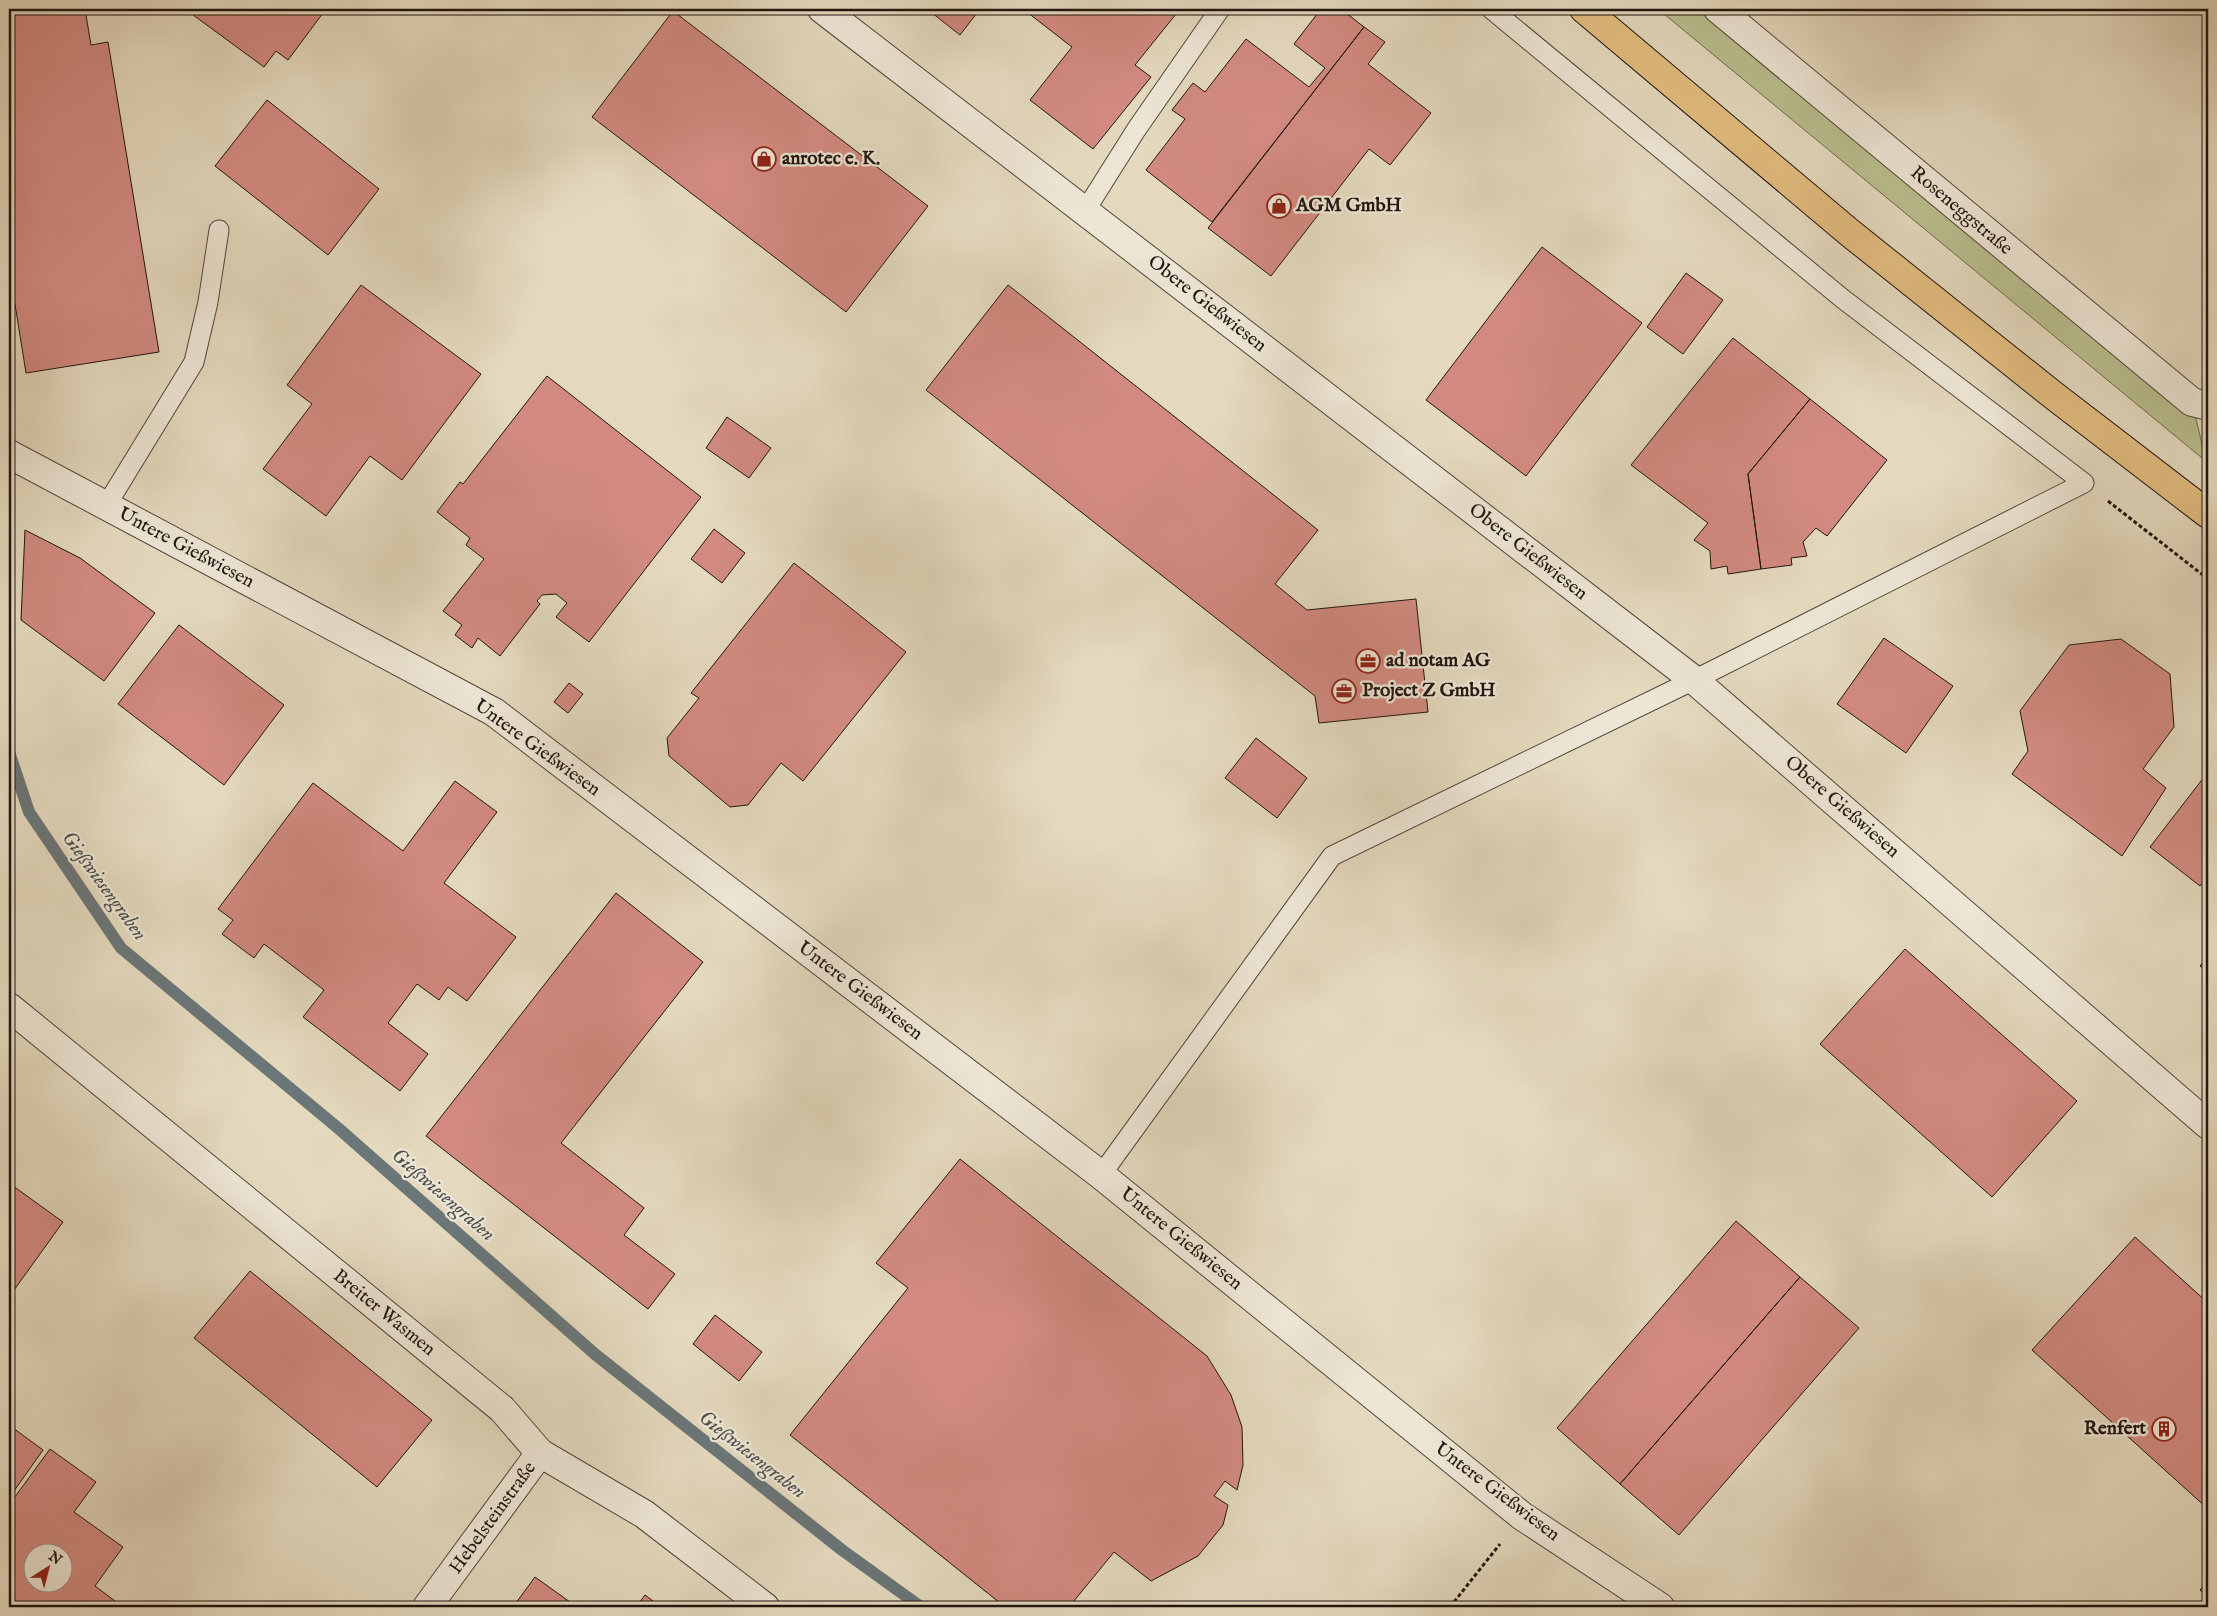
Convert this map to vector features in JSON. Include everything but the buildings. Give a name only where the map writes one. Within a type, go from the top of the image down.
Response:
[{"type":"main road","points":[[1584,9],[1850,233],[2053,396],[2208,514]]},
{"type":"street","name":"Obere Gießwiesen","points":[[822,9],[1694,680],[2208,1125]]},
{"type":"street","name":"Roseneggstraße","points":[[1718,9],[2192,402],[2208,406]]},
{"type":"street","name":"Untere Gießwiesen","points":[[9,454],[494,712],[1100,1175],[1522,1516],[1660,1607]]},
{"type":"street","name":"Breiter Wasmen","points":[[9,1008],[502,1408],[540,1453],[644,1514],[765,1607]]},
{"type":"street","name":"Hebelsteinstraße","points":[[427,1607],[540,1453]]},
{"type":"lane","points":[[1085,211],[1136,130],[1220,9]]},
{"type":"lane","points":[[1100,1175],[1332,856],[1694,680],[2084,483],[1843,299],[1490,9]]},
{"type":"lane","points":[[106,506],[194,362],[208,302],[219,230]]},
{"type":"path","points":[[2084,483],[2208,579]]},
{"type":"path","points":[[1450,1607],[1522,1516]]},
{"type":"green space","points":[[1658,9],[1718,9],[2192,402],[2208,463]]},
{"type":"waterway","name":"Gießwiesengraben","points":[[9,752],[29,812],[121,948],[338,1128],[596,1355],[842,1550],[921,1607]]},
{"type":"place","name":"anrotec e. K.","points":[[764,159]]},
{"type":"place","name":"AGM GmbH","points":[[1279,206]]},
{"type":"place","name":"ad notam AG","points":[[1368,661]]},
{"type":"place","name":"Project Z GmbH","points":[[1344,691]]},
{"type":"place","name":"Renfert","points":[[2164,1429]]}]
